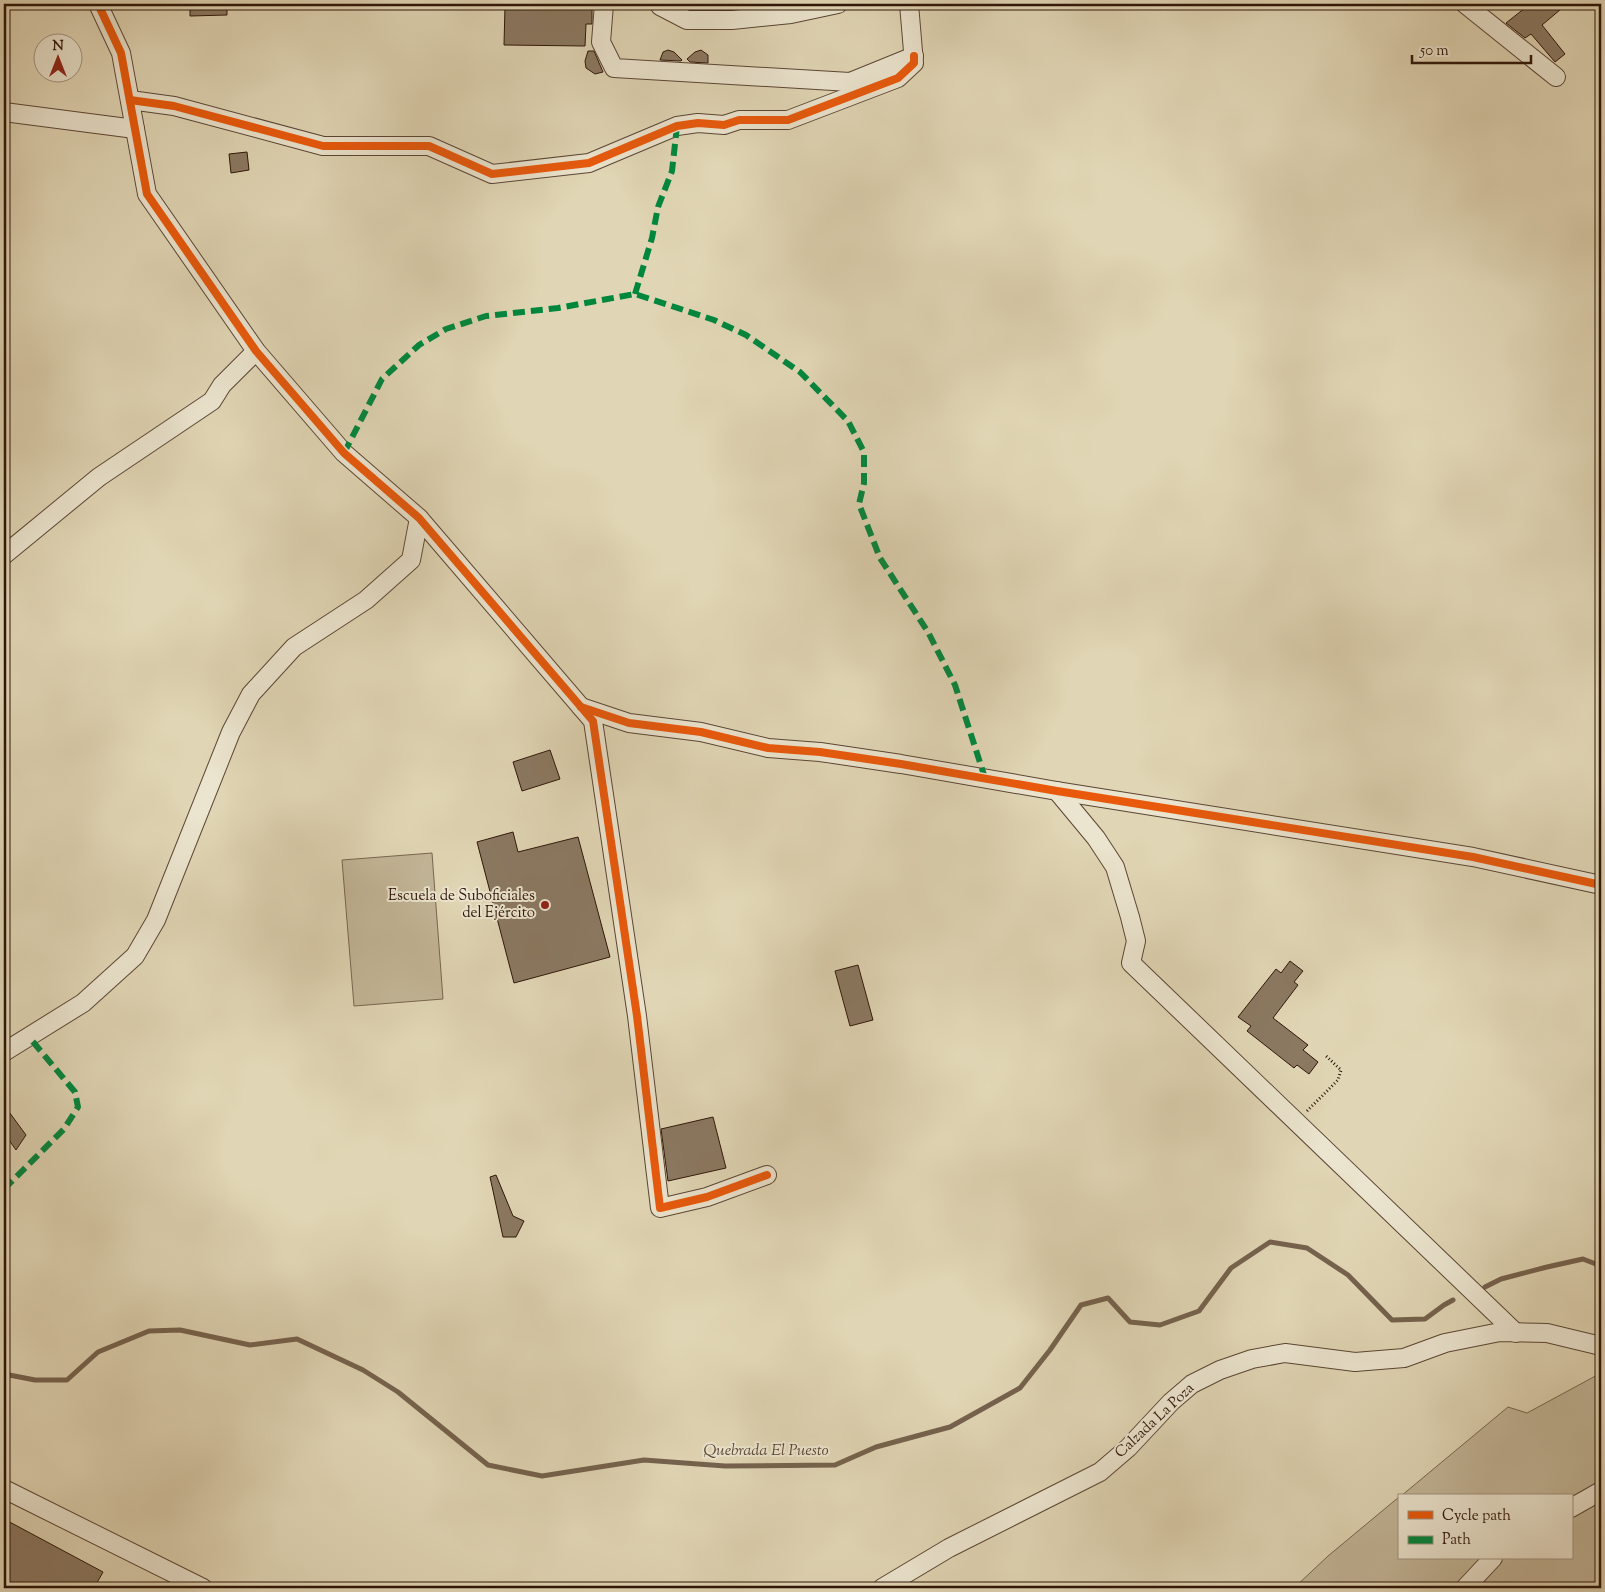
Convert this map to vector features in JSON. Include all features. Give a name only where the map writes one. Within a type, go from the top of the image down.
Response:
[{"type":"street","points":[[98,4],[121,53],[147,194],[256,351],[344,453],[419,518],[593,721],[637,1016],[660,1208],[707,1197],[767,1175]]},
{"type":"street","points":[[604,4],[601,42],[614,68],[850,82],[914,56]]},
{"type":"street","points":[[658,4],[687,20],[732,20],[791,14],[838,4]]},
{"type":"street","points":[[130,100],[174,106],[323,146],[429,146],[492,174],[589,163],[677,126],[698,124],[724,125],[739,120],[788,120],[898,78],[914,63],[909,4]]},
{"type":"street","points":[[1465,4],[1556,77]]},
{"type":"street","points":[[4,112],[135,129]]},
{"type":"street","points":[[4,554],[99,478],[212,401],[222,385],[256,351]]},
{"type":"street","points":[[4,1052],[83,1003],[136,956],[156,920],[231,732],[251,694],[294,647],[366,600],[412,560],[419,518]]},
{"type":"street","points":[[581,707],[629,723],[701,732],[768,748],[820,752],[892,763],[1473,857],[1601,884]]},
{"type":"street","points":[[1057,791],[1096,838],[1115,867],[1136,941],[1131,963],[1516,1333]]},
{"type":"street","name":"Calzada La Poza","points":[[882,1588],[949,1548],[1100,1472],[1128,1448],[1171,1402],[1192,1384],[1220,1370],[1252,1359],[1286,1353],[1355,1362],[1404,1358],[1445,1343],[1500,1332],[1547,1334],[1601,1346]]},
{"type":"street","points":[[4,1489],[203,1588]]},
{"type":"street","points":[[1572,1507],[1601,1491]]},
{"type":"street","points":[[1465,1588],[1491,1560]]},
{"type":"path","points":[[1296,1122],[1338,1080],[1341,1070],[1325,1055]]},
{"type":"shaded area","points":[[432,853],[443,999],[354,1006],[342,860]]},
{"type":"shaded area","points":[[1601,1373],[1601,1588],[1294,1588],[1328,1556],[1398,1498],[1398,1560],[1572,1560],[1572,1494],[1403,1494],[1508,1407],[1527,1413]]},
{"type":"building","points":[[190,4],[227,4],[227,15],[190,16]]},
{"type":"building","points":[[541,4],[556,4],[556,7],[592,7],[592,24],[586,24],[585,46],[504,45],[505,6],[541,7]]},
{"type":"building","points":[[1530,4],[1567,4],[1542,25],[1565,54],[1555,62],[1531,34],[1525,38],[1506,23]]},
{"type":"building","points":[[668,50],[674,52],[682,60],[660,60],[663,52]]},
{"type":"building","points":[[701,50],[708,55],[708,63],[690,62],[687,59],[695,52]]},
{"type":"building","points":[[588,51],[594,51],[603,72],[595,74],[586,68],[585,61]]},
{"type":"building","points":[[247,152],[249,170],[231,173],[229,154]]},
{"type":"building","points":[[550,750],[560,779],[522,791],[513,762]]},
{"type":"building","name":"Escuela de Suboficiales del Ejército","points":[[513,832],[518,852],[578,837],[610,957],[514,983],[477,842]]},
{"type":"building","points":[[1290,961],[1303,971],[1294,982],[1298,985],[1273,1018],[1308,1045],[1303,1050],[1318,1062],[1309,1074],[1297,1065],[1294,1068],[1247,1031],[1251,1026],[1238,1017],[1276,969],[1281,973]]},
{"type":"building","points":[[858,965],[873,1020],[850,1026],[835,971]]},
{"type":"building","points":[[4,1105],[26,1135],[16,1150],[4,1133]]},
{"type":"building","points":[[713,1117],[726,1168],[668,1181],[661,1129]]},
{"type":"building","points":[[496,1175],[513,1216],[524,1221],[516,1237],[503,1237],[490,1177]]},
{"type":"building","points":[[4,1519],[103,1572],[94,1588],[4,1588]]},
{"type":"waterway","name":"Quebrada El Puesto","points":[[4,1374],[35,1380],[67,1380],[98,1352],[149,1331],[180,1330],[250,1345],[297,1339],[363,1370],[398,1392],[488,1465],[542,1476],[644,1460],[725,1466],[835,1465],[876,1447],[950,1427],[1020,1388],[1050,1350],[1081,1305],[1108,1298],[1130,1322],[1160,1325],[1199,1311],[1231,1268],[1270,1242],[1307,1248],[1348,1275],[1392,1320],[1425,1319],[1453,1300]]},
{"type":"waterway","name":"Quebrada El Puesto","points":[[1485,1287],[1501,1279],[1583,1259],[1601,1266]]},
{"type":"marked path","points":[[635,294],[652,238],[658,207],[672,171],[677,126]]},
{"type":"marked path","points":[[344,453],[382,379],[419,345],[446,329],[486,316],[558,308],[635,294],[714,320],[746,335],[800,372],[848,421],[864,452],[864,483],[859,504],[880,558],[928,632],[955,685],[985,778]]},
{"type":"marked path","points":[[4,1189],[64,1129],[78,1107],[75,1092],[29,1037]]},
{"type":"cycle path","points":[[98,4],[121,53],[147,194],[256,351],[344,453],[419,518],[593,721],[637,1016],[660,1208],[707,1197],[767,1175]]},
{"type":"cycle path","points":[[130,100],[174,106],[323,146],[429,146],[492,174],[589,163],[677,126],[698,123],[724,125],[739,120],[788,120],[898,78],[914,63],[914,56]]},
{"type":"cycle path","points":[[581,707],[629,723],[701,732],[768,748],[820,752],[901,764],[1057,791],[1473,857],[1601,885]]},
{"type":"place","name":"Escuela de Suboficiales del Ejército","points":[[545,905]]}]
